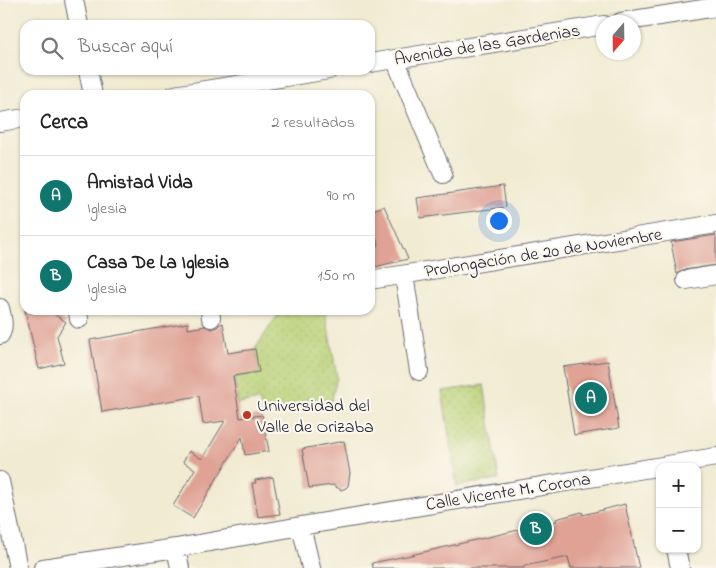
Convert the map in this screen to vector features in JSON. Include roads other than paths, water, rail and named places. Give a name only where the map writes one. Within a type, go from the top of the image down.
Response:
[{"type":"street","points":[[74,0],[78,20]]},
{"type":"street","points":[[641,19],[716,7]]},
{"type":"street","name":"Avenida de las Gardenias","points":[[375,62],[596,26]]},
{"type":"street","points":[[395,60],[443,174]]},
{"type":"street","points":[[89,75],[92,90]]},
{"type":"street","points":[[205,90],[298,75]]},
{"type":"street","points":[[0,122],[20,119]]},
{"type":"street","name":"Prolongación de 20 de Noviembre","points":[[375,279],[716,224]]},
{"type":"street","points":[[404,275],[419,371]]},
{"type":"street","points":[[686,280],[716,275]]},
{"type":"street","points":[[0,308],[3,326],[2,334],[0,335]]},
{"type":"street","name":"Calle Vicente M. Corona","points":[[690,463],[716,457]]},
{"type":"street","name":"Calle Vicente M. Corona","points":[[43,568],[119,562],[176,548],[301,526],[656,470]]},
{"type":"street","points":[[0,481],[18,568]]},
{"type":"street","points":[[301,526],[311,568]]},
{"type":"street","points":[[176,548],[180,568]]},
{"type":"street","points":[[677,553],[680,568]]},
{"type":"place","name":"Amistad Vida","points":[[591,398]]},
{"type":"place","name":"Universidad del Valle de Orizaba","points":[[247,415]]},
{"type":"place","name":"Casa De La Iglesia","points":[[536,529]]}]
